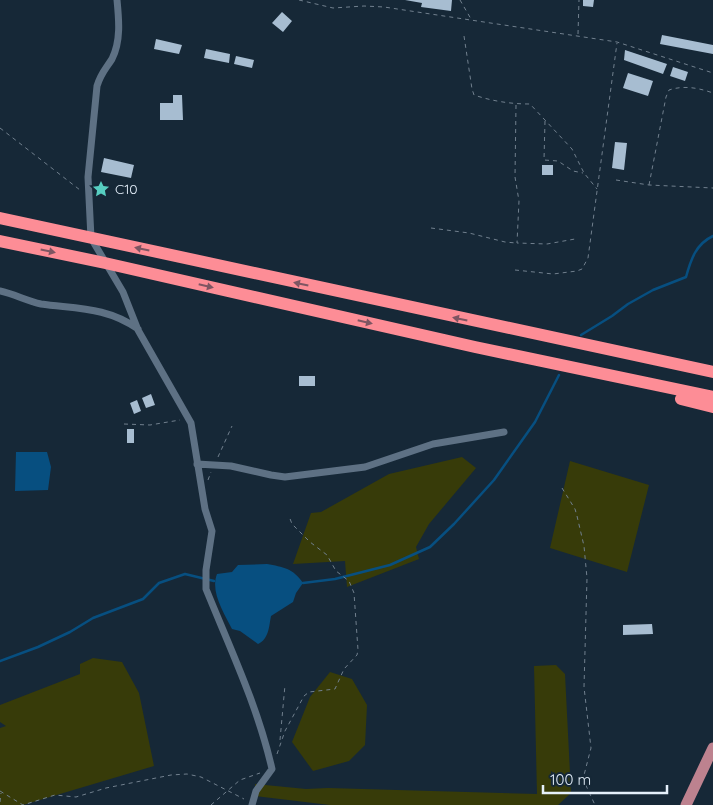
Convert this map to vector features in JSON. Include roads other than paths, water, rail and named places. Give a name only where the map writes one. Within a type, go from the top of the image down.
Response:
[{"type":"highway","points":[[0,218],[483,324],[713,372]]},
{"type":"highway","points":[[0,241],[105,263],[475,348],[713,407]]},
{"type":"highway","points":[[483,324],[713,364]]},
{"type":"highway","points":[[475,348],[713,397]]},
{"type":"main road","points":[[686,805],[713,748]]},
{"type":"street","points":[[117,0],[118,45],[111,60],[100,74],[88,162],[88,197],[92,238],[123,292],[138,330],[191,423],[205,508],[212,531],[206,570],[206,589],[250,696],[265,739],[272,769],[256,791],[252,804]]},
{"type":"street","points":[[0,291],[39,303],[90,308],[124,319],[138,330]]},
{"type":"street","points":[[197,464],[231,466],[284,476],[365,467],[432,444],[504,432]]},
{"type":"water","points":[[16,452],[47,452],[51,467],[48,490],[15,491]]},
{"type":"water","points":[[267,564],[283,567],[291,571],[303,583],[296,593],[293,602],[271,616],[266,636],[258,644],[240,631],[232,629],[219,602],[215,581],[217,574],[232,572],[238,565]]},
{"type":"waterway","points":[[581,335],[653,290],[686,277],[698,248],[713,236]]},
{"type":"waterway","points":[[303,583],[335,579],[390,565],[430,547],[494,480],[535,422],[559,375]]},
{"type":"waterway","points":[[0,661],[38,647],[70,632],[93,618],[143,599],[159,583],[185,574],[214,581]]},
{"type":"place","name":"C10","points":[[101,189]]}]
